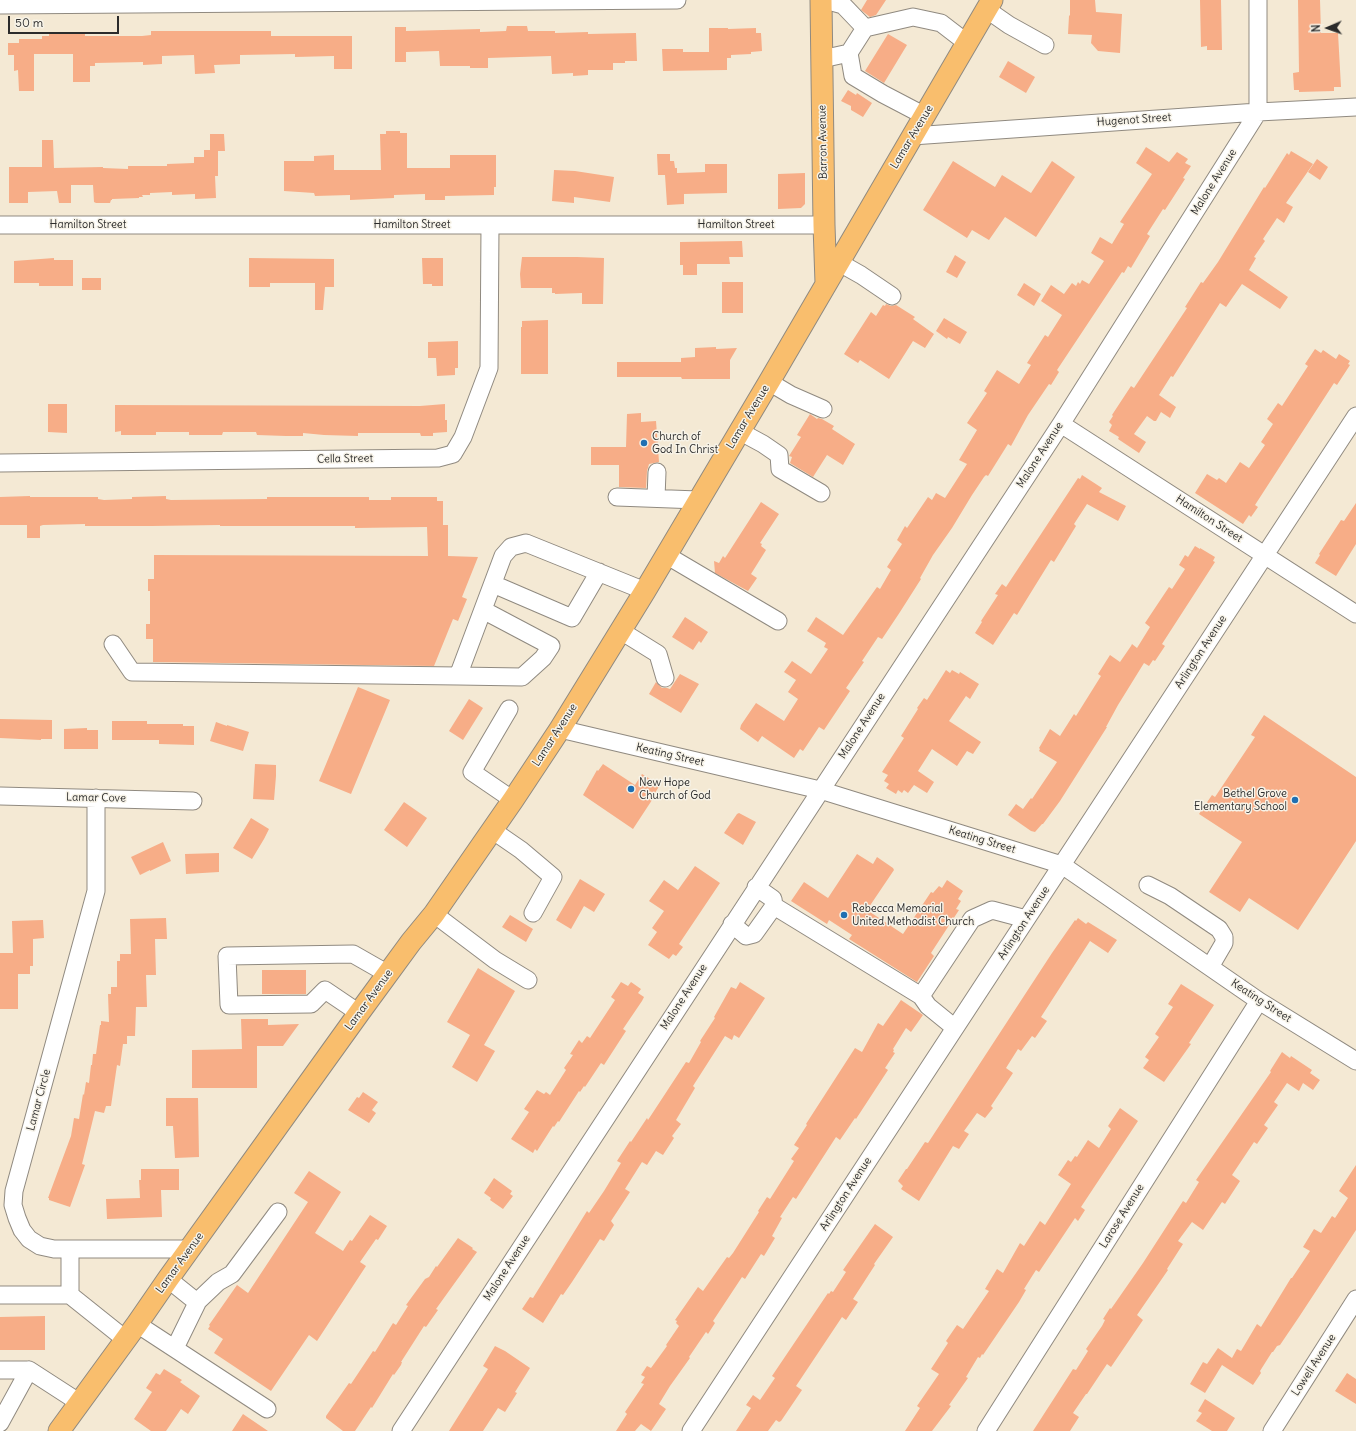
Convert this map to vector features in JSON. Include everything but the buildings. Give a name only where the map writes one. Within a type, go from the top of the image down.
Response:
[{"type":"main road","name":"Barron Avenue","points":[[821,0],[826,283]]},
{"type":"main road","name":"Lamar Avenue","points":[[59,1431],[359,1013],[411,942],[434,914],[560,730],[621,631],[769,382],[989,5]]},
{"type":"street","points":[[0,5],[678,0]]},
{"type":"street","points":[[825,0],[843,5],[865,28]]},
{"type":"street","points":[[1258,0],[1258,112]]},
{"type":"street","points":[[989,5],[1009,25],[1045,45]]},
{"type":"street","points":[[925,116],[853,76],[850,53],[865,28],[913,17],[941,23],[967,43]]},
{"type":"street","points":[[822,59],[850,53]]},
{"type":"street","name":"Hugenot Street","points":[[912,136],[1258,112],[1356,107]]},
{"type":"street","name":"Malone Avenue","points":[[401,1431],[756,887],[1061,424],[1258,112]]},
{"type":"street","name":"Hamilton Street","points":[[0,225],[824,225]]},
{"type":"street","name":"Cella Street","points":[[0,463],[438,458],[453,454],[463,438],[489,368],[490,226]]},
{"type":"street","points":[[838,262],[861,275],[892,296]]},
{"type":"street","points":[[769,382],[823,409]]},
{"type":"street","name":"Arlington Avenue","points":[[692,1431],[1356,416]]},
{"type":"street","name":"Hamilton Street","points":[[1061,424],[1356,614]]},
{"type":"street","points":[[739,432],[763,444],[778,455],[780,469],[821,493]]},
{"type":"street","points":[[656,498],[657,472]]},
{"type":"street","points":[[617,497],[698,500]]},
{"type":"street","points":[[458,676],[503,556],[511,547],[526,544],[645,591]]},
{"type":"street","points":[[666,555],[778,621]]},
{"type":"street","points":[[493,584],[572,618],[599,572]]},
{"type":"street","points":[[113,644],[132,672],[522,677],[543,658],[551,646],[483,610]]},
{"type":"street","points":[[621,631],[658,654],[664,678]]},
{"type":"street","points":[[509,708],[472,772],[513,800]]},
{"type":"street","name":"Keating Street","points":[[560,730],[820,790],[1062,865],[1259,1001],[1356,1061]]},
{"type":"street","name":"Lamar Cove","points":[[0,796],[192,801]]},
{"type":"street","name":"Lamar Circle","points":[[96,798],[96,891],[14,1191],[13,1205],[22,1230],[29,1238],[40,1246],[54,1249],[190,1249]]},
{"type":"street","points":[[492,830],[521,850],[553,877],[533,913]]},
{"type":"street","points":[[1148,885],[1170,896],[1219,929],[1224,937],[1224,943],[1210,967]]},
{"type":"street","points":[[732,924],[746,936],[754,934],[774,906],[773,900],[756,887]]},
{"type":"street","points":[[774,906],[921,996],[928,1006],[955,1028]]},
{"type":"street","points":[[921,996],[972,919],[992,910],[1026,919]]},
{"type":"street","points":[[434,914],[494,960],[528,980]]},
{"type":"street","points":[[359,1013],[325,990],[310,1004],[229,1005],[227,956],[353,954],[388,974]]},
{"type":"street","name":"Larose Avenue","points":[[986,1431],[1259,1001]]},
{"type":"street","points":[[175,1348],[198,1301],[218,1282],[232,1274],[278,1212]]},
{"type":"street","points":[[70,1249],[70,1295]]},
{"type":"street","points":[[168,1279],[193,1299],[198,1301]]},
{"type":"street","points":[[0,1295],[70,1295],[131,1332],[175,1348],[267,1409]]},
{"type":"street","name":"Lowell Avenue","points":[[1272,1431],[1356,1299]]},
{"type":"street","points":[[0,1370],[29,1370],[80,1403]]},
{"type":"street","points":[[0,1423],[6,1402],[29,1370]]},
{"type":"place","name":"Church of God In Christ","points":[[644,443]]},
{"type":"place","name":"New Hope Church of God","points":[[631,789]]},
{"type":"place","name":"Bethel Grove Elementary School","points":[[1295,800]]},
{"type":"place","name":"Rebecca Memorial United Methodist Church","points":[[844,915]]}]
